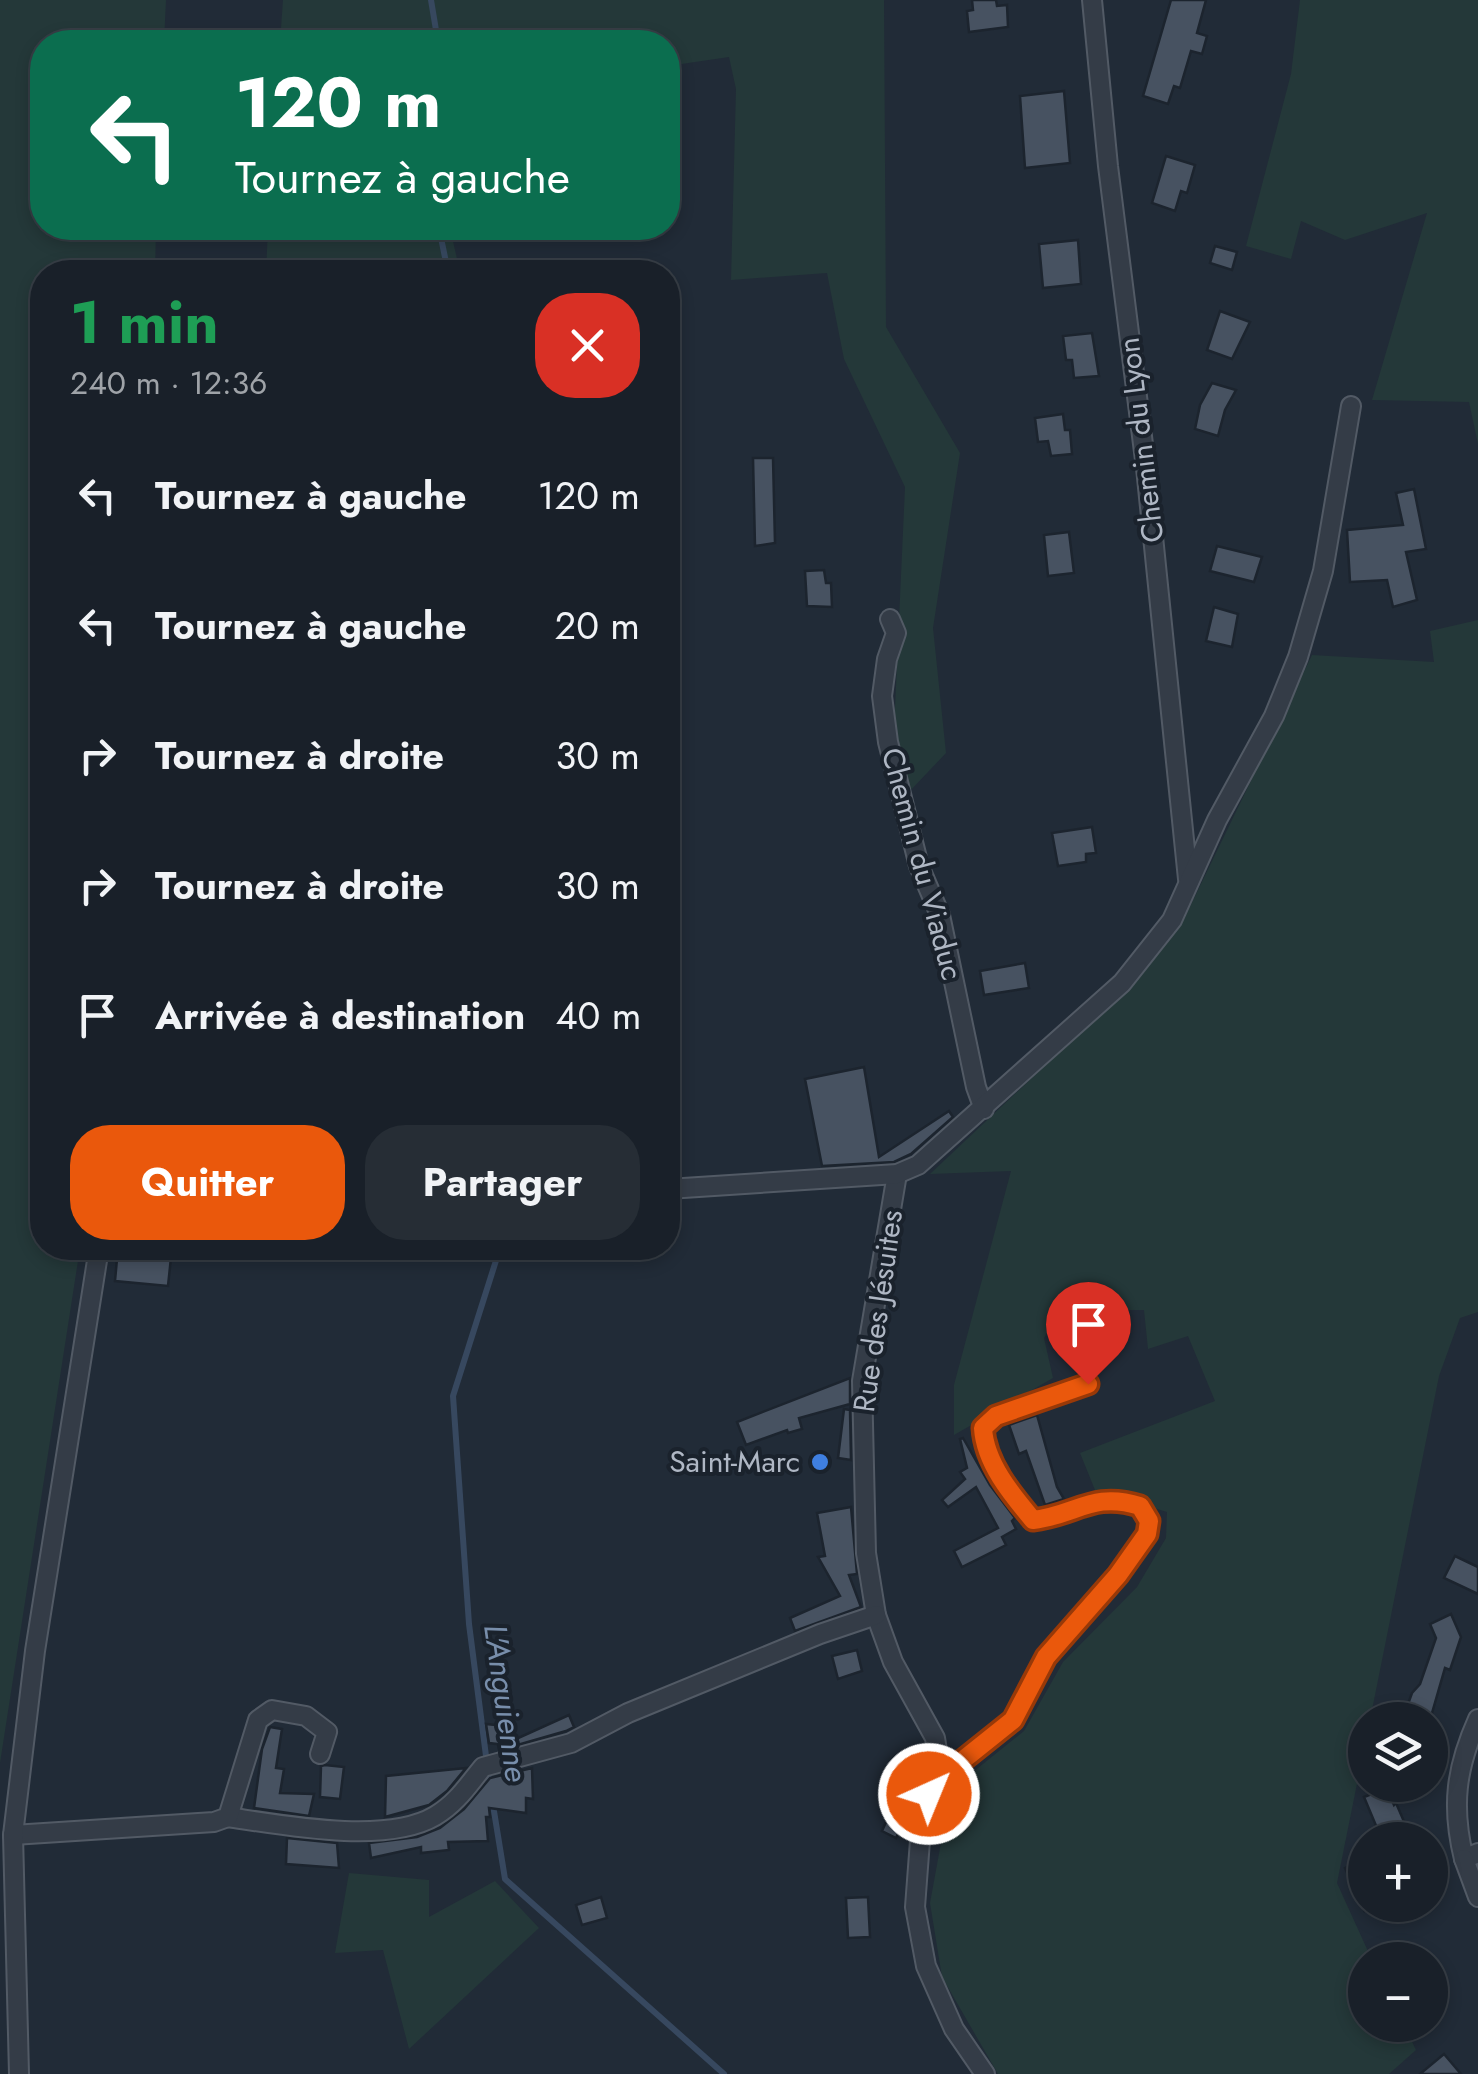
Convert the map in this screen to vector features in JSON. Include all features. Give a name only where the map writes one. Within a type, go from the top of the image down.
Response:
[{"type":"street","name":"Chemin du Lyon","points":[[1092,0],[1188,880]]},
{"type":"street","points":[[680,1188],[897,1174],[918,1166],[984,1110],[1140,963],[1172,920],[1188,880],[1274,716],[1298,657],[1324,571],[1352,406]]},
{"type":"street","name":"Chemin du Viaduc","points":[[890,619],[896,633],[887,659],[882,696],[888,742],[919,866],[940,916],[984,1110]]},
{"type":"street","name":"Rue des Jésuites","points":[[897,1174],[862,1382],[864,1534],[876,1615],[893,1662],[936,1738],[939,1762],[922,1814],[915,1907],[926,1966],[954,2029],[985,2074]]},
{"type":"street","points":[[19,2074],[12,1834],[35,1651],[97,1260]]},
{"type":"street","points":[[936,1774],[963,1760],[1013,1720],[1046,1657],[1118,1575],[1147,1534],[1149,1521],[1140,1506],[1119,1500],[1099,1500],[1033,1520],[1009,1492],[984,1441],[983,1428],[996,1416],[1088,1384]]},
{"type":"street","points":[[12,1834],[214,1822],[228,1817],[322,1830],[363,1831],[406,1825],[432,1818],[450,1806],[488,1765],[571,1743],[628,1713],[876,1615]]},
{"type":"street","points":[[228,1817],[258,1720],[272,1710],[306,1716],[327,1732],[320,1754]]},
{"type":"street","points":[[1478,1719],[1466,1746],[1457,1790],[1456,1825],[1471,1856],[1478,1896]]},
{"type":"green space","points":[[0,0],[166,0],[165,30],[30,30],[30,240],[156,240],[155,260],[30,260],[30,1260],[78,1260],[0,1763]]},
{"type":"green space","points":[[283,0],[884,0],[886,327],[960,453],[933,628],[946,753],[909,792],[894,731],[905,487],[844,359],[827,273],[731,280],[736,89],[729,57],[680,64],[680,30],[281,30]]},
{"type":"green space","points":[[1300,0],[1478,0],[1478,444],[1469,402],[1372,400],[1427,213],[1345,240],[1301,221],[1291,259],[1246,246],[1291,74]]},
{"type":"green space","points":[[267,240],[453,240],[457,260],[267,260]]},
{"type":"green space","points":[[1478,620],[1478,1312],[1460,1318],[1439,1376],[1374,1702],[1348,1702],[1348,1802],[1353,1802],[1337,1883],[1348,1907],[1348,1922],[1355,1922],[1364,1942],[1348,1942],[1348,2042],[1412,2042],[1416,2050],[1389,2074],[998,2074],[942,1977],[930,1903],[949,1799],[973,1772],[1024,1731],[1063,1662],[1137,1587],[1166,1538],[1167,1512],[1095,1490],[1080,1453],[1215,1401],[1188,1336],[1148,1349],[1144,1310],[1061,1310],[1044,1338],[1053,1378],[954,1435],[954,1385],[1011,1171],[930,1174],[1139,977],[1182,923],[1312,655],[1434,662],[1430,631]]},
{"type":"green space","points":[[349,1873],[429,1880],[429,1917],[495,1881],[539,1928],[409,2049],[383,1950],[335,1953]]},
{"type":"building","points":[[972,0],[996,0],[997,6],[1007,5],[1008,27],[969,32],[967,11],[973,10]]},
{"type":"building","points":[[1171,0],[1206,0],[1197,33],[1207,36],[1202,54],[1191,51],[1180,88],[1174,86],[1168,104],[1143,96]]},
{"type":"building","points":[[1064,91],[1070,163],[1025,168],[1020,96]]},
{"type":"building","points":[[1166,156],[1195,165],[1187,193],[1181,191],[1175,211],[1152,203]]},
{"type":"building","points":[[1078,240],[1081,284],[1043,288],[1039,244]]},
{"type":"building","points":[[1215,246],[1237,252],[1232,270],[1210,263]]},
{"type":"building","points":[[1220,311],[1250,322],[1232,359],[1207,350]]},
{"type":"building","points":[[1092,333],[1099,376],[1074,378],[1072,360],[1066,360],[1063,336]]},
{"type":"building","points":[[1212,383],[1236,390],[1218,436],[1195,429],[1200,405]]},
{"type":"building","points":[[1063,414],[1065,430],[1070,430],[1072,454],[1051,456],[1048,441],[1038,442],[1035,418]]},
{"type":"building","points":[[753,458],[773,458],[775,543],[755,546]]},
{"type":"building","points":[[1414,489],[1426,549],[1406,552],[1417,600],[1393,607],[1387,580],[1350,582],[1347,530],[1403,525],[1396,493]]},
{"type":"building","points":[[1069,532],[1074,573],[1048,576],[1044,535]]},
{"type":"building","points":[[1217,546],[1262,557],[1254,582],[1210,571]]},
{"type":"building","points":[[824,570],[826,583],[831,583],[832,607],[807,606],[805,571]]},
{"type":"building","points":[[1214,607],[1238,614],[1232,647],[1206,641]]},
{"type":"building","points":[[1092,827],[1096,853],[1086,854],[1086,862],[1058,866],[1052,833]]},
{"type":"building","points":[[1025,963],[1029,988],[984,995],[980,971]]},
{"type":"building","points":[[864,1067],[879,1157],[949,1111],[953,1117],[911,1154],[894,1162],[822,1166],[805,1079]]},
{"type":"building","points":[[117,1260],[171,1260],[168,1286],[115,1281]]},
{"type":"building","points":[[1081,1328],[1094,1347],[1073,1362],[1060,1343]]},
{"type":"building","points":[[850,1378],[850,1404],[799,1418],[802,1429],[788,1433],[787,1430],[746,1445],[737,1422]]},
{"type":"building","points":[[844,1409],[850,1410],[851,1460],[838,1458]]},
{"type":"building","points":[[1037,1415],[1064,1499],[1045,1505],[1026,1451],[1019,1454],[1009,1425]]},
{"type":"building","points":[[963,1438],[1015,1518],[1012,1521],[1016,1529],[1002,1537],[1006,1545],[962,1567],[954,1551],[998,1528],[976,1487],[948,1507],[942,1500],[965,1479],[960,1472],[967,1468],[960,1439]]},
{"type":"building","points":[[851,1507],[857,1574],[849,1575],[861,1607],[795,1631],[790,1618],[840,1596],[818,1557],[825,1556],[817,1513]]},
{"type":"building","points":[[1455,1556],[1478,1567],[1478,1594],[1444,1578]]},
{"type":"building","points":[[1451,1614],[1461,1637],[1450,1670],[1445,1668],[1435,1702],[1409,1702],[1420,1684],[1436,1638],[1430,1624]]},
{"type":"building","points":[[857,1650],[862,1671],[838,1679],[832,1656]]},
{"type":"building","points":[[569,1715],[574,1727],[566,1731],[514,1746],[489,1743],[486,1724],[515,1727],[514,1740]]},
{"type":"building","points":[[270,1727],[282,1729],[276,1768],[284,1769],[280,1793],[314,1794],[309,1816],[254,1808],[262,1749]]},
{"type":"building","points":[[321,1766],[344,1767],[340,1799],[320,1797]]},
{"type":"building","points":[[466,1768],[429,1805],[385,1817],[386,1776]]},
{"type":"building","points":[[532,1768],[533,1799],[526,1798],[526,1813],[489,1808],[488,1841],[448,1842],[449,1850],[421,1853],[421,1847],[371,1858],[369,1843],[417,1837],[440,1828],[464,1809],[490,1778]]},
{"type":"building","points":[[1366,1802],[1396,1803],[1404,1822],[1374,1822]]},
{"type":"building","points":[[894,1804],[909,1811],[896,1838],[882,1831]]},
{"type":"building","points":[[287,1838],[337,1843],[339,1868],[286,1864]]},
{"type":"building","points":[[601,1897],[607,1918],[582,1925],[576,1905]]},
{"type":"building","points":[[868,1897],[870,1937],[848,1938],[846,1898]]},
{"type":"building","points":[[1444,2054],[1461,2074],[1420,2074]]},
{"type":"waterway","name":"L'Anguienne","points":[[431,0],[436,30]]},
{"type":"waterway","name":"L'Anguienne","points":[[441,240],[446,260]]},
{"type":"waterway","name":"L'Anguienne","points":[[490,1787],[469,1624],[453,1396],[496,1260]]},
{"type":"waterway","name":"L'Anguienne","points":[[493,1805],[505,1879],[724,2074]]},
{"type":"place","name":"Saint-Marc","points":[[820,1462]]},
{"type":"route","points":[[929,1794],[936,1774],[963,1760],[1013,1720],[1046,1657],[1118,1575],[1147,1534],[1149,1521],[1140,1506],[1119,1500],[1099,1500],[1033,1520],[1009,1492],[984,1441],[983,1428],[988,1420],[1088,1384]]}]
